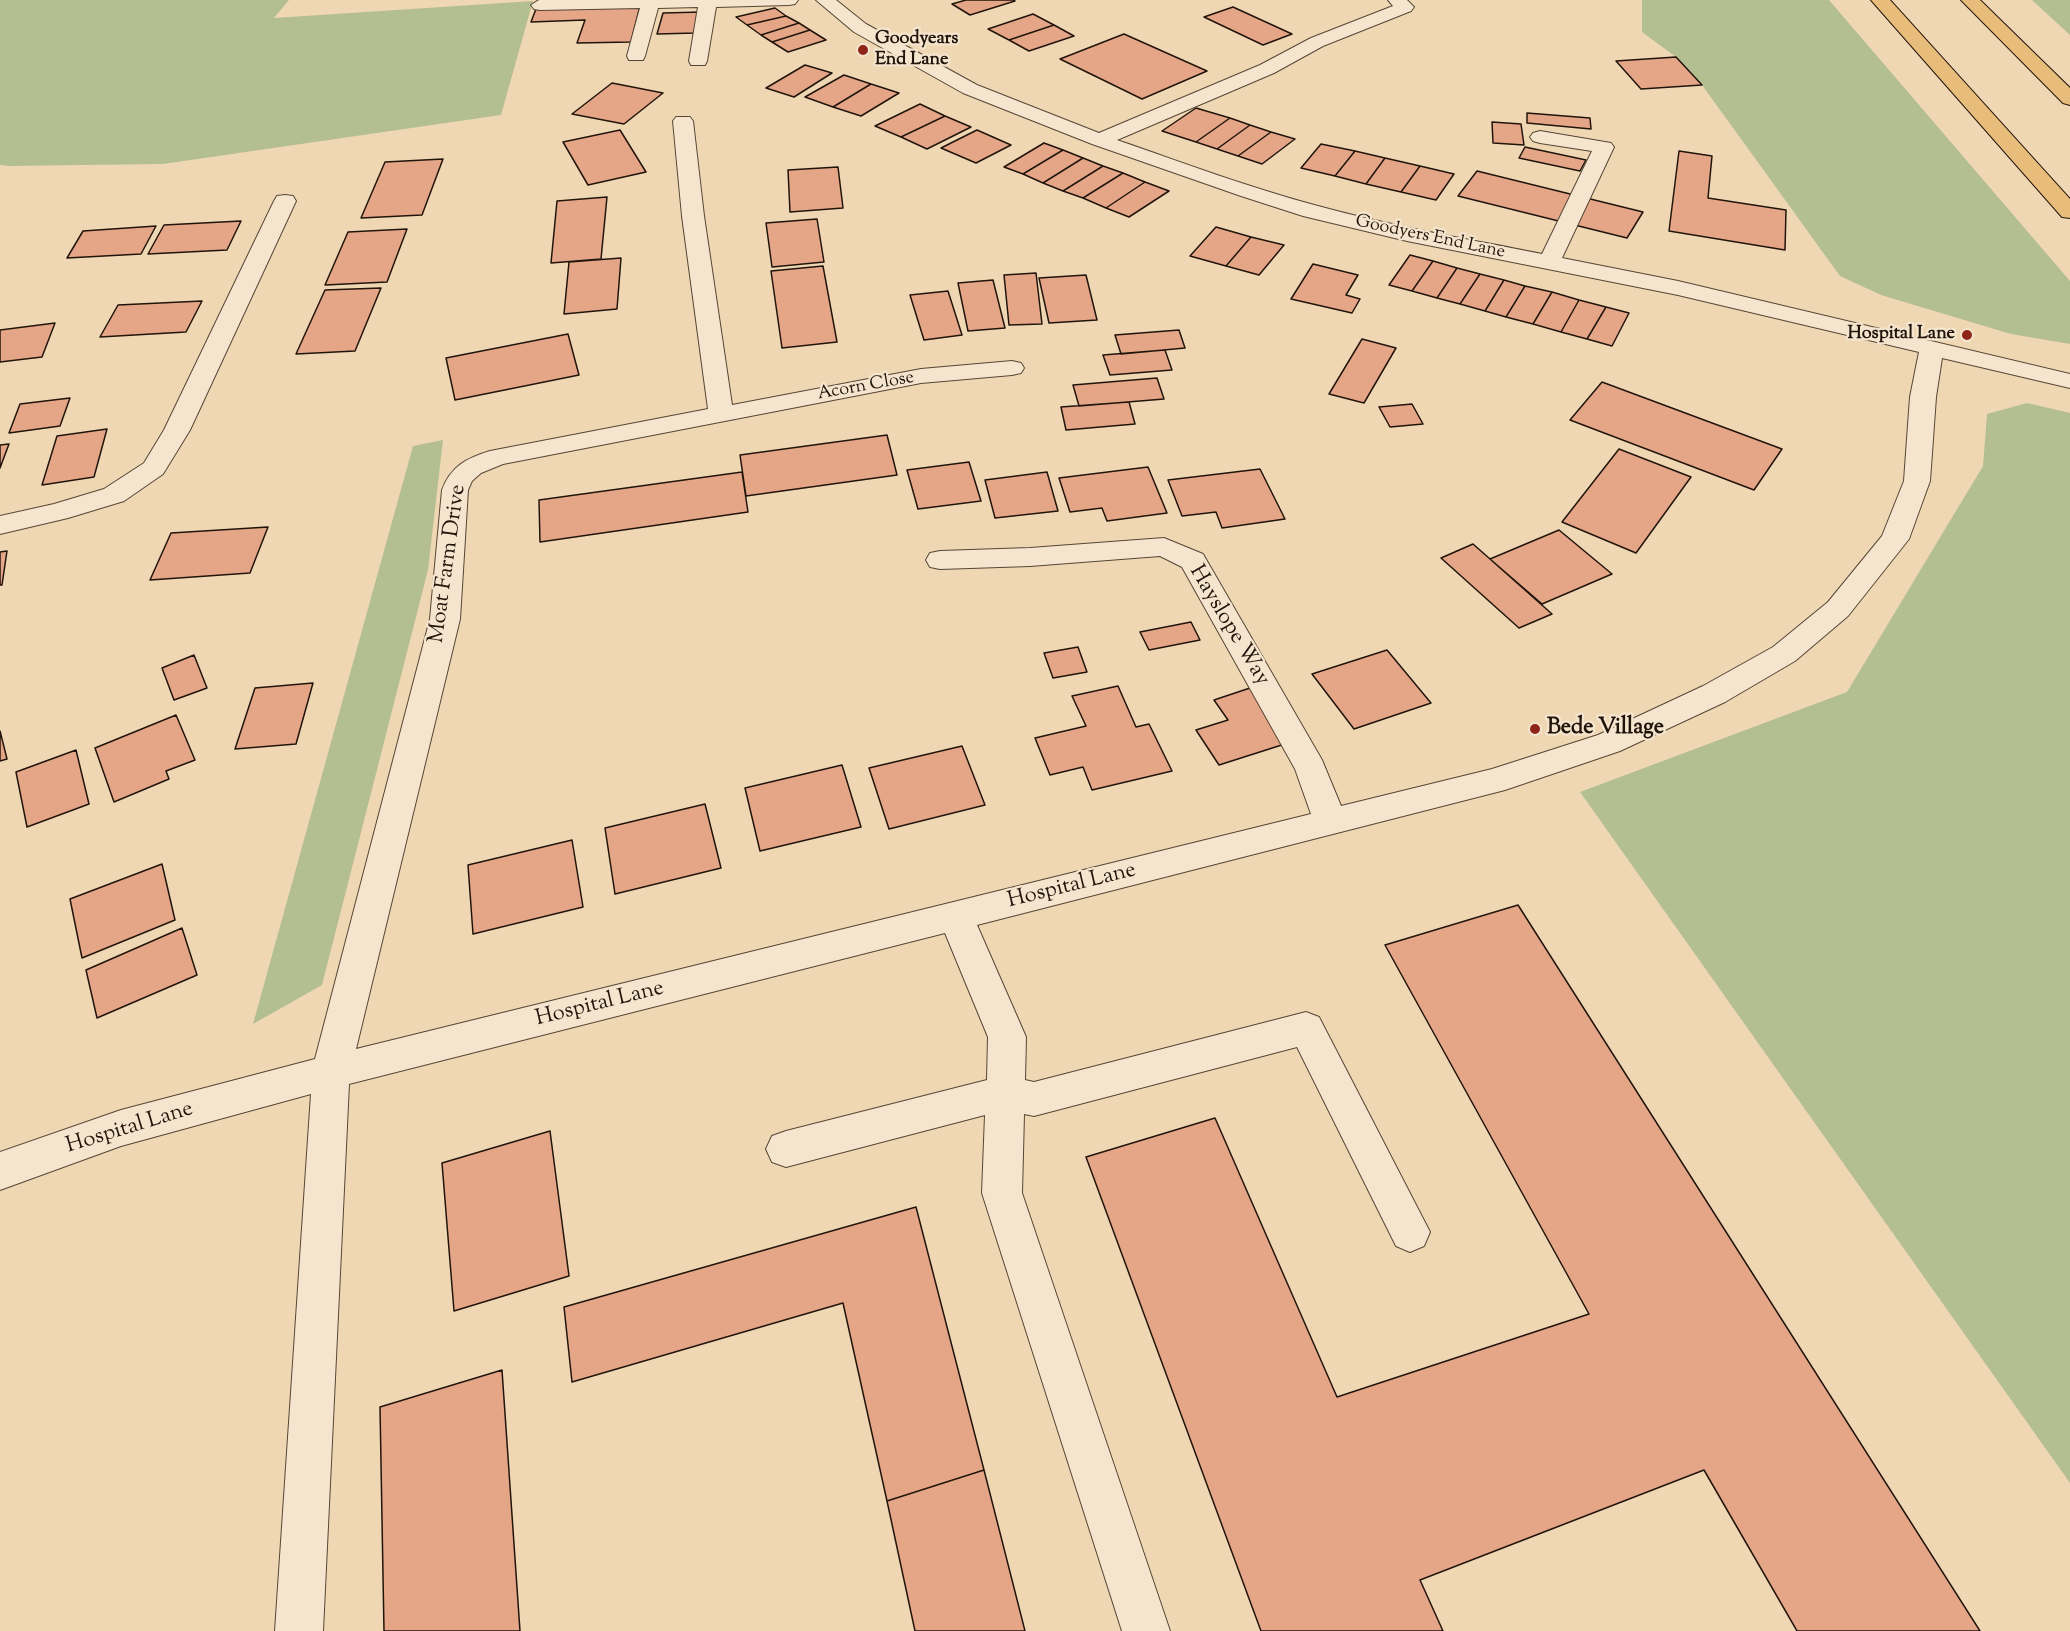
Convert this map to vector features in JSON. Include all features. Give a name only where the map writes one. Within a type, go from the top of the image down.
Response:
[{"type":"highway","points":[[1880,0],[2070,212]]},
{"type":"highway","points":[[1971,0],[2070,99]]},
{"type":"street","points":[[540,5],[789,0]]},
{"type":"street","name":"Goodyers End Lane","points":[[825,0],[860,28],[970,88],[1190,173],[1311,211],[1407,234],[1678,288],[2070,381]]},
{"type":"street","points":[[1100,140],[1267,69],[1317,42],[1405,8],[1397,0]]},
{"type":"street","points":[[698,61],[708,2]]},
{"type":"street","points":[[636,56],[650,4]]},
{"type":"street","points":[[683,121],[693,216],[721,413]]},
{"type":"street","points":[[1540,136],[1604,147],[1549,263]]},
{"type":"street","points":[[0,525],[114,495],[154,468],[177,430],[285,201]]},
{"type":"street","name":"Hospital Lane","points":[[0,1171],[121,1128],[331,1072],[1494,781],[1609,743],[1714,694],[1784,654],[1839,609],[1895,539],[1917,481],[1923,397],[1932,349]]},
{"type":"street","name":"Acorn Close","points":[[721,413],[921,376],[1012,368]]},
{"type":"street","name":"Moat Farm Drive","points":[[299,1631],[331,1072],[445,619],[455,490],[458,480],[466,470],[480,462],[499,457],[721,413]]},
{"type":"street","name":"Hayslope Way","points":[[940,560],[1030,557],[1164,547],[1192,561],[1311,769],[1331,822]]},
{"type":"street","points":[[956,916],[1007,1037],[1002,1193],[1146,1631]]},
{"type":"street","points":[[786,1149],[1005,1093],[1034,1099],[1306,1028],[1410,1232]]},
{"type":"green space","points":[[0,0],[289,0],[274,18],[533,1],[501,115],[163,164],[9,166],[0,165]]},
{"type":"green space","points":[[1642,0],[1829,0],[2070,281],[2070,344],[2011,334],[1881,295],[1840,276],[1702,85],[1676,57],[1642,32]]},
{"type":"green space","points":[[2032,0],[2070,0],[2070,35]]},
{"type":"green space","points":[[2027,403],[2070,413],[2070,1483],[1580,792],[1847,692],[1983,466],[1987,414]]},
{"type":"green space","points":[[443,440],[428,570],[322,985],[253,1024],[413,446]]},
{"type":"building","points":[[966,0],[1015,1],[970,15],[952,4]]},
{"type":"building","points":[[640,6],[631,42],[577,43],[585,20],[531,22],[536,9]]},
{"type":"building","points":[[1233,7],[1292,34],[1263,45],[1204,17]]},
{"type":"building","points":[[775,8],[786,16],[747,25],[736,17]]},
{"type":"building","points":[[702,12],[696,33],[657,34],[663,13]]},
{"type":"building","points":[[1033,14],[1054,25],[1009,40],[988,29]]},
{"type":"building","points":[[786,16],[799,23],[761,35],[747,25]]},
{"type":"building","points":[[799,23],[810,30],[772,42],[761,35]]},
{"type":"building","points":[[1054,25],[1074,36],[1029,51],[1009,40]]},
{"type":"building","points":[[810,30],[826,40],[788,52],[772,42]]},
{"type":"building","points":[[1124,34],[1207,71],[1142,99],[1060,59]]},
{"type":"building","points":[[1676,57],[1702,85],[1641,89],[1616,61]]},
{"type":"building","points":[[805,65],[832,73],[794,97],[766,88]]},
{"type":"building","points":[[844,75],[871,84],[833,107],[805,97]]},
{"type":"building","points":[[612,83],[663,93],[624,124],[572,114]]},
{"type":"building","points":[[871,84],[899,93],[861,116],[833,107]]},
{"type":"building","points":[[920,104],[945,116],[901,137],[875,126]]},
{"type":"building","points":[[1196,108],[1230,118],[1196,142],[1162,131]]},
{"type":"building","points":[[1527,113],[1590,118],[1591,129],[1527,123]]},
{"type":"building","points":[[945,116],[971,127],[927,149],[901,137]]},
{"type":"building","points":[[1230,118],[1250,125],[1217,149],[1196,142]]},
{"type":"building","points":[[1492,122],[1521,124],[1524,145],[1493,143]]},
{"type":"building","points":[[1250,125],[1271,132],[1238,156],[1217,149]]},
{"type":"building","points":[[620,130],[646,172],[588,185],[563,142]]},
{"type":"building","points":[[977,130],[1011,145],[976,163],[941,148]]},
{"type":"building","points":[[1271,132],[1295,139],[1262,164],[1238,156]]},
{"type":"building","points":[[1044,143],[1063,150],[1023,174],[1004,167]]},
{"type":"building","points":[[1321,144],[1355,151],[1335,176],[1301,168]]},
{"type":"building","points":[[1525,147],[1586,160],[1580,171],[1519,158]]},
{"type":"building","points":[[1063,150],[1083,158],[1043,183],[1023,174]]},
{"type":"building","points":[[1355,151],[1385,158],[1366,184],[1335,176]]},
{"type":"building","points":[[1679,151],[1712,156],[1708,198],[1786,210],[1785,250],[1669,231]]},
{"type":"building","points":[[1083,158],[1103,166],[1063,191],[1043,183]]},
{"type":"building","points":[[1385,158],[1420,166],[1401,192],[1366,184]]},
{"type":"building","points":[[443,159],[422,215],[361,218],[385,162]]},
{"type":"building","points":[[1103,166],[1123,173],[1083,198],[1063,191]]},
{"type":"building","points":[[1420,166],[1454,174],[1436,200],[1401,192]]},
{"type":"building","points":[[838,167],[843,208],[790,212],[788,170]]},
{"type":"building","points":[[1477,171],[1643,212],[1627,238],[1458,196]]},
{"type":"building","points":[[1123,173],[1145,182],[1106,208],[1083,198]]},
{"type":"building","points":[[1145,182],[1169,191],[1129,217],[1106,208]]},
{"type":"building","points":[[607,197],[601,259],[551,263],[557,201]]},
{"type":"building","points":[[817,219],[824,262],[772,267],[766,223]]},
{"type":"building","points":[[241,221],[227,250],[148,254],[164,225]]},
{"type":"building","points":[[156,226],[141,254],[67,258],[83,231]]},
{"type":"building","points":[[1216,227],[1251,237],[1226,266],[1190,256]]},
{"type":"building","points":[[407,229],[387,282],[325,285],[348,232]]},
{"type":"building","points":[[1251,237],[1284,245],[1259,275],[1226,266]]},
{"type":"building","points":[[1410,255],[1433,261],[1412,291],[1389,285]]},
{"type":"building","points":[[621,258],[617,309],[564,314],[569,262]]},
{"type":"building","points":[[1433,261],[1457,268],[1437,298],[1412,291]]},
{"type":"building","points":[[1313,264],[1358,275],[1346,295],[1360,299],[1352,313],[1291,299]]},
{"type":"building","points":[[823,266],[837,342],[782,348],[771,271]]},
{"type":"building","points":[[1457,268],[1480,274],[1460,304],[1437,298]]},
{"type":"building","points":[[1036,273],[1042,324],[1009,325],[1004,275]]},
{"type":"building","points":[[1480,274],[1504,280],[1485,311],[1460,304]]},
{"type":"building","points":[[1086,275],[1097,320],[1049,323],[1039,278]]},
{"type":"building","points":[[993,280],[1005,328],[968,331],[958,283]]},
{"type":"building","points":[[1504,280],[1525,286],[1506,317],[1485,311]]},
{"type":"building","points":[[1525,286],[1552,292],[1533,324],[1506,317]]},
{"type":"building","points":[[381,288],[355,351],[296,354],[325,290]]},
{"type":"building","points":[[948,291],[962,335],[924,340],[910,295]]},
{"type":"building","points":[[1552,292],[1579,300],[1561,332],[1533,324]]},
{"type":"building","points":[[1579,300],[1606,307],[1587,339],[1561,332]]},
{"type":"building","points":[[202,301],[186,332],[100,337],[118,305]]},
{"type":"building","points":[[1606,307],[1629,313],[1612,346],[1587,339]]},
{"type":"building","points":[[55,323],[42,357],[0,362],[0,330]]},
{"type":"building","points":[[1179,330],[1185,348],[1121,354],[1115,335]]},
{"type":"building","points":[[568,334],[579,375],[455,400],[446,358]]},
{"type":"building","points":[[1362,339],[1396,348],[1364,403],[1329,394]]},
{"type":"building","points":[[1165,350],[1172,370],[1110,375],[1103,355]]},
{"type":"building","points":[[1157,378],[1164,399],[1079,406],[1073,385]]},
{"type":"building","points":[[1602,382],[1782,449],[1754,490],[1570,420]]},
{"type":"building","points":[[70,398],[60,426],[9,433],[20,404]]},
{"type":"building","points":[[1129,402],[1135,424],[1066,430],[1061,407]]},
{"type":"building","points":[[1412,404],[1423,424],[1390,427],[1379,407]]},
{"type":"building","points":[[107,429],[94,477],[42,485],[57,436]]},
{"type":"building","points":[[887,435],[897,475],[746,496],[740,455]]},
{"type":"building","points":[[9,444],[0,468],[0,445]]},
{"type":"building","points":[[1619,449],[1691,477],[1636,553],[1562,522]]},
{"type":"building","points":[[969,462],[981,501],[918,509],[907,470]]},
{"type":"building","points":[[1148,467],[1167,513],[1107,521],[1102,508],[1070,512],[1059,478]]},
{"type":"building","points":[[1260,469],[1285,519],[1222,528],[1216,512],[1182,516],[1168,480]]},
{"type":"building","points":[[742,472],[748,512],[540,542],[539,500]]},
{"type":"building","points":[[1047,472],[1058,511],[995,518],[985,480]]},
{"type":"building","points":[[268,527],[250,573],[150,580],[171,533]]},
{"type":"building","points":[[1559,530],[1612,574],[1542,604],[1490,559]]},
{"type":"building","points":[[1473,544],[1552,614],[1519,628],[1441,558]]},
{"type":"building","points":[[7,551],[2,585],[0,585],[0,552]]},
{"type":"building","points":[[1191,622],[1200,640],[1149,650],[1140,632]]},
{"type":"building","points":[[1078,647],[1087,672],[1053,678],[1044,653]]},
{"type":"building","points":[[1387,650],[1431,703],[1354,729],[1312,674]]},
{"type":"building","points":[[194,655],[207,688],[174,700],[162,668]]},
{"type":"building","points":[[313,683],[296,744],[235,749],[255,688]]},
{"type":"building","points":[[1118,686],[1136,727],[1149,724],[1172,771],[1092,790],[1083,767],[1050,775],[1035,738],[1086,726],[1072,696]]},
{"type":"building","points":[[1250,688],[1288,743],[1219,765],[1196,730],[1228,720],[1214,700]]},
{"type":"building","points":[[176,715],[195,760],[166,771],[169,779],[114,802],[95,748]]},
{"type":"building","points":[[0,731],[7,759],[0,761]]},
{"type":"building","points":[[962,746],[985,805],[889,829],[869,768]]},
{"type":"building","points":[[76,750],[89,804],[27,827],[16,772]]},
{"type":"building","points":[[842,765],[861,827],[760,851],[745,788]]},
{"type":"building","points":[[705,804],[721,868],[615,894],[605,828]]},
{"type":"building","points":[[572,840],[583,907],[473,934],[468,865]]},
{"type":"building","points":[[162,864],[175,920],[82,958],[70,899]]},
{"type":"building","points":[[1518,905],[1980,1631],[1797,1631],[1704,1470],[1420,1580],[1443,1631],[1261,1631],[1086,1157],[1215,1118],[1337,1397],[1589,1314],[1385,945]]},
{"type":"building","points":[[182,928],[197,975],[97,1018],[86,970]]},
{"type":"building","points":[[550,1131],[569,1276],[454,1311],[442,1163]]},
{"type":"building","points":[[916,1207],[984,1470],[887,1501],[843,1303],[572,1382],[564,1307]]},
{"type":"building","points":[[502,1370],[520,1631],[384,1631],[380,1407]]},
{"type":"building","points":[[984,1470],[1025,1631],[915,1631],[887,1501]]},
{"type":"place","name":"Goodyears End Lane","points":[[863,50]]},
{"type":"place","name":"Hospital Lane","points":[[1967,335]]},
{"type":"place","name":"Bede Village","points":[[1535,729]]}]
